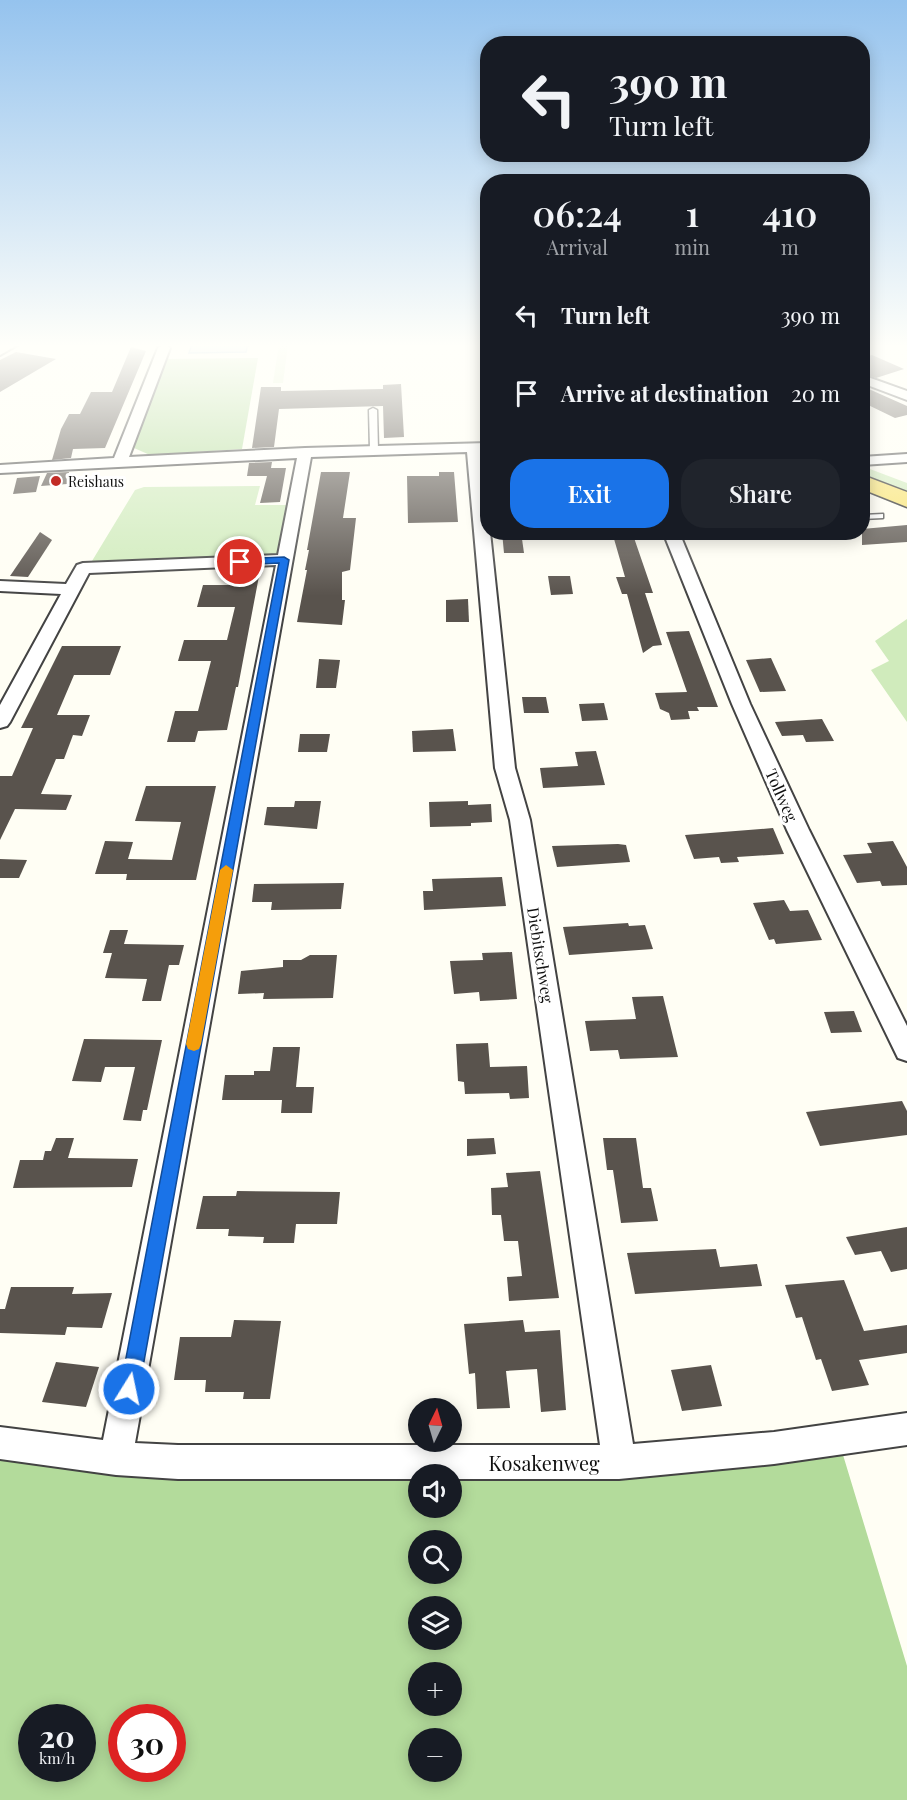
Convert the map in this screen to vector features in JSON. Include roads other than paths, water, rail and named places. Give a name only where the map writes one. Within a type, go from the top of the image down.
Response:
[{"type":"main road","points":[[870,484],[907,500]]},
{"type":"street","points":[[120,462],[133,428]]},
{"type":"street","points":[[0,469],[305,452],[480,447]]},
{"type":"street","points":[[116,1458],[305,452]]},
{"type":"street","points":[[870,460],[907,458]]},
{"type":"street","name":"Diebitschweg","points":[[488,540],[505,768],[520,820],[619,1462]]},
{"type":"street","name":"Tollweg","points":[[674,540],[737,694],[793,820],[907,1051]]},
{"type":"street","points":[[1,720],[83,568],[284,560]]},
{"type":"street","points":[[0,586],[71,589]]},
{"type":"street","name":"Kosakenweg","points":[[0,1443],[116,1458],[177,1462],[619,1462],[774,1448],[907,1429]]},
{"type":"lane","points":[[373,428],[374,450]]},
{"type":"lane","points":[[870,517],[880,516]]},
{"type":"place","name":"Reishaus","points":[[56,481]]}]
